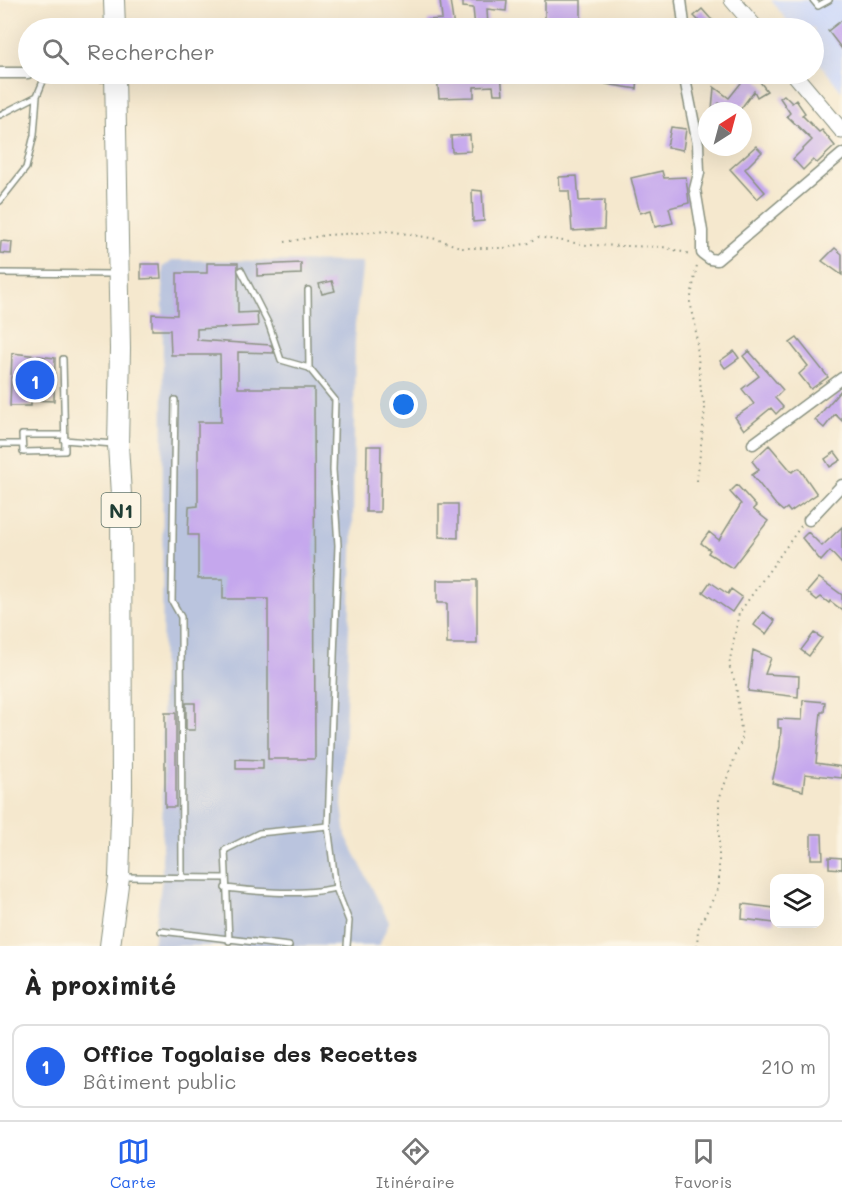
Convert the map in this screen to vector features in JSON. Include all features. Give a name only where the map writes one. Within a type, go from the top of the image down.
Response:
[{"type":"highway","points":[[114,0],[115,18]]},
{"type":"highway","name":"N1","points":[[110,946],[119,877],[122,778],[121,495],[118,444],[119,274],[115,84]]},
{"type":"main road","points":[[732,0],[747,18]]},
{"type":"main road","points":[[803,84],[840,124]]},
{"type":"street","points":[[681,0],[681,18]]},
{"type":"street","points":[[0,73],[18,73]]},
{"type":"street","points":[[686,84],[698,144],[699,173],[695,189],[702,231],[702,253],[710,259],[717,260],[842,154]]},
{"type":"street","points":[[753,444],[842,378]]},
{"type":"street","points":[[809,520],[842,485]]},
{"type":"lane","points":[[813,0],[818,6],[829,0]]},
{"type":"lane","points":[[0,201],[26,168],[34,135],[37,96],[42,84]]},
{"type":"lane","points":[[0,116],[37,96]]},
{"type":"lane","points":[[241,270],[269,325],[281,360],[309,368],[335,400],[333,470],[338,545],[328,826],[336,888],[350,921],[347,946]]},
{"type":"lane","points":[[0,273],[119,274]]},
{"type":"lane","points":[[308,290],[309,368]]},
{"type":"lane","points":[[63,358],[64,437],[64,451],[23,452],[21,435],[64,437],[118,444]]},
{"type":"lane","points":[[175,400],[172,601],[181,617],[182,876]]},
{"type":"lane","points":[[0,444],[22,444]]},
{"type":"lane","points":[[229,941],[225,850],[259,833],[328,826]]},
{"type":"lane","points":[[119,877],[225,878]]},
{"type":"lane","points":[[225,888],[282,894],[311,893],[336,888]]},
{"type":"lane","points":[[161,931],[229,941],[289,946]]},
{"type":"path","points":[[285,242],[327,235],[389,231],[436,239],[463,248],[504,248],[529,243],[538,237],[587,245],[663,247],[699,256],[690,302],[695,322],[699,381],[705,408],[697,481]]},
{"type":"path","points":[[697,946],[698,929],[719,887],[719,800],[742,739],[736,685],[729,665],[738,613],[783,553],[797,528],[809,520]]},
{"type":"shaded area","points":[[771,0],[842,0],[842,92],[824,69],[824,18],[785,18]]},
{"type":"shaded area","points":[[172,260],[363,262],[355,325],[353,529],[342,806],[346,836],[389,922],[379,946],[153,946],[162,877],[163,267]]},
{"type":"building","points":[[440,0],[450,0],[453,18],[442,18]]},
{"type":"building","points":[[463,0],[507,0],[506,11],[487,9],[487,18],[474,18],[473,8],[463,7]]},
{"type":"building","points":[[545,0],[581,0],[581,18],[545,18]]},
{"type":"building","points":[[702,9],[710,18],[696,18],[694,16]]},
{"type":"building","points":[[842,20],[842,49],[828,31]]},
{"type":"building","points":[[438,84],[502,84],[503,94],[494,94],[493,86],[474,87],[474,97],[439,98]]},
{"type":"building","points":[[606,84],[637,84],[637,89]]},
{"type":"building","points":[[740,84],[762,84],[767,91],[757,97],[754,91],[746,102],[713,102],[714,87],[729,98]]},
{"type":"building","points":[[784,95],[792,103],[796,100],[805,113],[802,115],[819,132],[822,130],[835,146],[817,163],[813,160],[803,170],[793,159],[812,140],[787,116],[790,113],[780,98]]},
{"type":"building","points":[[671,127],[686,129],[683,150],[667,147]]},
{"type":"building","points":[[470,135],[471,151],[452,152],[451,136]]},
{"type":"building","points":[[756,146],[762,152],[745,169],[765,192],[757,199],[730,169],[745,156],[752,156],[752,150]]},
{"type":"building","points":[[662,171],[664,178],[686,177],[689,203],[669,208],[673,223],[655,227],[651,210],[640,213],[631,178]]},
{"type":"building","points":[[577,176],[579,201],[605,200],[604,229],[572,231],[569,191],[560,191],[559,177]]},
{"type":"building","points":[[472,190],[482,191],[484,221],[473,222]]},
{"type":"building","points":[[1,241],[12,242],[11,254],[0,253]]},
{"type":"building","points":[[835,248],[842,254],[842,275],[822,261]]},
{"type":"building","points":[[207,263],[238,263],[238,313],[257,312],[258,326],[197,329],[197,340],[271,345],[274,353],[238,352],[238,388],[314,388],[315,759],[268,759],[268,599],[223,599],[223,579],[198,579],[198,535],[188,535],[189,507],[198,506],[198,422],[221,422],[220,355],[171,355],[170,330],[152,330],[152,314],[177,315],[177,273],[207,273]]},
{"type":"building","points":[[301,263],[301,274],[257,276],[257,265]]},
{"type":"building","points":[[141,264],[160,264],[161,278],[141,279]]},
{"type":"building","points":[[332,281],[335,291],[322,294],[319,284]]},
{"type":"building","points":[[797,338],[828,377],[811,389],[799,374],[808,366],[790,343]]},
{"type":"building","points":[[734,351],[739,358],[725,368],[720,361]]},
{"type":"building","points":[[749,351],[783,390],[775,398],[783,407],[776,414],[771,408],[744,430],[735,417],[754,404],[742,389],[759,376],[743,356]]},
{"type":"building","points":[[12,353],[55,358],[54,401],[31,400],[31,406],[10,406]]},
{"type":"building","points":[[842,389],[842,421],[835,414],[824,428],[815,420]]},
{"type":"building","points":[[769,445],[792,472],[799,468],[817,494],[790,512],[787,508],[783,511],[776,505],[752,475],[759,470],[752,461]]},
{"type":"building","points":[[367,446],[381,446],[380,512],[366,512]]},
{"type":"building","points":[[835,452],[841,460],[830,467],[825,459]]},
{"type":"building","points":[[737,485],[756,506],[753,509],[768,521],[732,568],[708,553],[710,550],[701,543],[709,532],[719,540],[741,504],[730,492]]},
{"type":"building","points":[[439,504],[458,504],[458,538],[439,537]]},
{"type":"building","points":[[842,527],[842,564],[830,551],[821,561],[802,538],[808,532],[822,546]]},
{"type":"building","points":[[819,578],[842,595],[842,610],[821,597],[817,600],[807,592]]},
{"type":"building","points":[[437,580],[477,580],[477,644],[447,644],[447,603],[437,603]]},
{"type":"building","points":[[710,582],[728,594],[731,589],[742,597],[732,612],[703,592]]},
{"type":"building","points":[[763,612],[775,621],[766,634],[754,625]]},
{"type":"building","points":[[814,633],[822,638],[809,656],[801,650]]},
{"type":"building","points":[[753,650],[771,658],[765,674],[799,676],[798,697],[748,691]]},
{"type":"building","points":[[803,700],[825,702],[824,712],[821,712],[816,763],[842,767],[842,778],[805,774],[803,791],[772,783],[780,747],[781,728],[778,728],[778,719],[802,720]]},
{"type":"building","points":[[186,703],[195,703],[195,730],[186,730]]},
{"type":"building","points":[[165,713],[176,713],[176,807],[165,807]]},
{"type":"building","points":[[236,759],[263,760],[263,769],[236,769]]},
{"type":"building","points":[[811,834],[822,834],[823,859],[811,859]]},
{"type":"building","points":[[829,857],[842,858],[842,869],[829,868]]},
{"type":"building","points":[[743,904],[770,907],[770,922],[742,919]]},
{"type":"place","name":"Office Togolaise des Recettes","points":[[35,380]]}]
